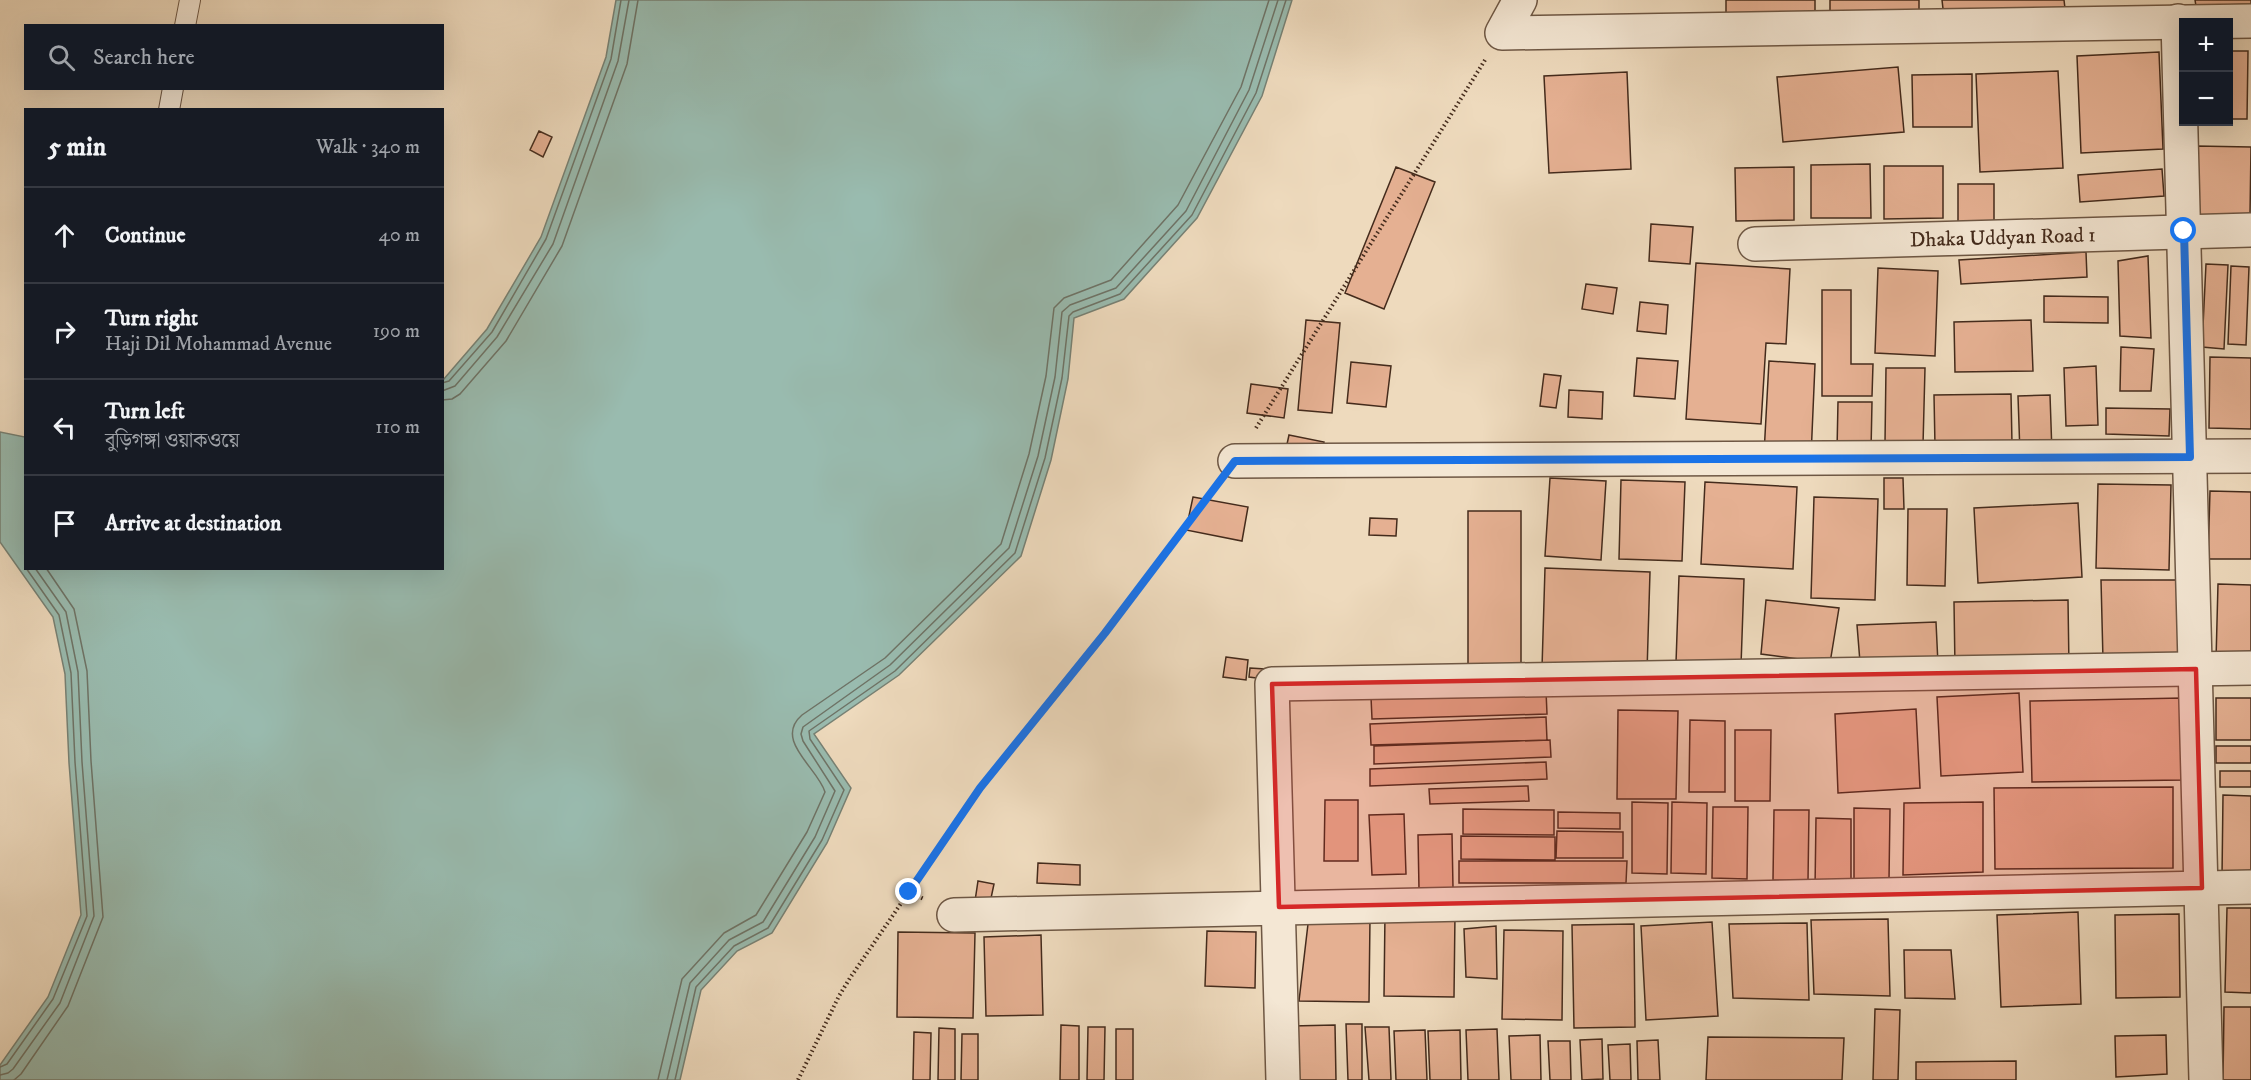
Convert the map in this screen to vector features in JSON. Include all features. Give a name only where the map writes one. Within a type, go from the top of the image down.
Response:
[{"type":"street","points":[[1520,0],[1502,33],[2251,21]]},
{"type":"street","points":[[2178,21],[2206,1080]]},
{"type":"street","name":"Dhaka Uddyan Road 1","points":[[1755,244],[2251,230]]},
{"type":"street","points":[[1235,461],[2251,456]]},
{"type":"street","points":[[1283,1080],[1272,684],[2251,668]]},
{"type":"street","points":[[954,915],[2251,887]]},
{"type":"lane","points":[[185,24],[190,0]]},
{"type":"lane","points":[[169,108],[173,90]]},
{"type":"path","points":[[798,1080],[850,978],[980,788],[1105,633],[1235,461],[1502,33]]},
{"type":"highlighted area","points":[[2196,669],[2202,888],[1279,907],[1272,684]]},
{"type":"water","points":[[616,0],[1292,0],[1262,96],[1197,218],[1124,299],[1074,318],[1068,379],[1051,460],[1021,556],[899,675],[814,734],[851,788],[827,843],[772,933],[737,951],[701,990],[680,1080],[0,1080],[0,1065],[48,997],[81,915],[69,763],[65,674],[53,617],[0,542],[0,432],[24,437],[24,570],[444,570],[444,379],[487,329],[541,237],[606,57]]},
{"type":"building","points":[[1726,0],[1815,0],[1815,14],[1726,16]]},
{"type":"building","points":[[1830,0],[1919,0],[1919,12],[1830,14]]},
{"type":"building","points":[[1942,0],[2064,0],[2066,17],[1945,26]]},
{"type":"building","points":[[2195,0],[2251,0],[2251,4],[2196,6]]},
{"type":"building","points":[[2233,51],[2248,51],[2247,119],[2233,119]]},
{"type":"building","points":[[2159,52],[2163,149],[2081,153],[2077,56]]},
{"type":"building","points":[[1898,67],[1904,132],[1783,142],[1777,77]]},
{"type":"building","points":[[2058,71],[2063,168],[1980,172],[1976,74]]},
{"type":"building","points":[[1627,72],[1631,169],[1549,173],[1544,76]]},
{"type":"building","points":[[1972,74],[1972,127],[1913,127],[1912,75]]},
{"type":"building","points":[[539,131],[552,137],[543,157],[530,150]]},
{"type":"building","points":[[2196,146],[2251,147],[2250,215],[2198,216]]},
{"type":"building","points":[[1870,164],[1871,218],[1811,218],[1811,165]]},
{"type":"building","points":[[1884,166],[1943,166],[1943,218],[1884,219]]},
{"type":"building","points":[[1396,167],[1435,182],[1384,309],[1345,293]]},
{"type":"building","points":[[1794,167],[1794,220],[1736,221],[1735,168]]},
{"type":"building","points":[[2162,169],[2164,196],[2080,202],[2078,175]]},
{"type":"building","points":[[1958,184],[1994,184],[1994,224],[1958,224]]},
{"type":"building","points":[[1651,224],[1693,227],[1690,264],[1649,261]]},
{"type":"building","points":[[2086,252],[2087,277],[1961,284],[1959,260]]},
{"type":"building","points":[[2148,256],[2151,338],[2120,336],[2118,261]]},
{"type":"building","points":[[1696,263],[1790,269],[1786,344],[1766,343],[1761,424],[1686,419]]},
{"type":"building","points":[[2206,264],[2228,265],[2224,349],[2202,347]]},
{"type":"building","points":[[2231,266],[2249,267],[2246,345],[2228,344]]},
{"type":"building","points":[[1878,268],[1938,271],[1935,356],[1875,353]]},
{"type":"building","points":[[1586,284],[1617,288],[1613,314],[1582,309]]},
{"type":"building","points":[[1822,290],[1851,290],[1851,364],[1873,364],[1872,396],[1822,396]]},
{"type":"building","points":[[2044,296],[2108,297],[2108,323],[2044,322]]},
{"type":"building","points":[[1640,302],[1668,305],[1666,334],[1637,331]]},
{"type":"building","points":[[1306,320],[1340,323],[1332,413],[1298,410]]},
{"type":"building","points":[[2031,320],[2033,371],[1955,372],[1954,322]]},
{"type":"building","points":[[2121,347],[2154,349],[2151,391],[2120,391]]},
{"type":"building","points":[[2210,357],[2251,358],[2251,429],[2209,428]]},
{"type":"building","points":[[1637,358],[1678,361],[1675,399],[1634,396]]},
{"type":"building","points":[[1769,361],[1815,364],[1811,457],[1764,454]]},
{"type":"building","points":[[1351,362],[1391,366],[1386,407],[1347,403]]},
{"type":"building","points":[[2096,366],[2098,425],[2066,426],[2064,368]]},
{"type":"building","points":[[1886,368],[1925,368],[1923,445],[1885,443]]},
{"type":"building","points":[[1544,374],[1561,376],[1556,408],[1540,406]]},
{"type":"building","points":[[1251,384],[1288,389],[1284,418],[1247,413]]},
{"type":"building","points":[[1569,390],[1603,392],[1602,419],[1568,417]]},
{"type":"building","points":[[2011,394],[2012,444],[1935,446],[1934,395]]},
{"type":"building","points":[[2050,395],[2052,453],[2020,454],[2018,396]]},
{"type":"building","points":[[1838,402],[1872,402],[1871,451],[1837,450]]},
{"type":"building","points":[[2106,408],[2170,409],[2169,436],[2106,434]]},
{"type":"building","points":[[1289,435],[1324,442],[1319,465],[1284,458]]},
{"type":"building","points":[[1550,478],[1606,481],[1601,560],[1545,556]]},
{"type":"building","points":[[1884,478],[1903,478],[1904,509],[1884,509]]},
{"type":"building","points":[[1621,480],[1685,482],[1682,561],[1619,559]]},
{"type":"building","points":[[1705,482],[1797,487],[1793,569],[1701,564]]},
{"type":"building","points":[[2098,484],[2171,485],[2169,570],[2096,568]]},
{"type":"building","points":[[2210,491],[2251,492],[2251,559],[2208,559]]},
{"type":"building","points":[[1193,497],[1248,507],[1242,541],[1186,530]]},
{"type":"building","points":[[1814,497],[1878,499],[1875,600],[1811,598]]},
{"type":"building","points":[[2078,503],[2082,577],[1978,583],[1974,508]]},
{"type":"building","points":[[1908,509],[1947,509],[1945,586],[1907,585]]},
{"type":"building","points":[[1468,511],[1521,511],[1521,682],[1468,682]]},
{"type":"building","points":[[1370,518],[1397,519],[1396,536],[1369,535]]},
{"type":"building","points":[[1545,568],[1650,572],[1647,672],[1542,668]]},
{"type":"building","points":[[1679,576],[1744,579],[1741,666],[1676,663]]},
{"type":"building","points":[[2101,580],[2180,580],[2179,661],[2103,660]]},
{"type":"building","points":[[2218,584],[2251,585],[2251,661],[2216,660]]},
{"type":"building","points":[[1766,600],[1839,608],[1830,663],[1761,654]]},
{"type":"building","points":[[2068,600],[2069,667],[1955,668],[1954,602]]},
{"type":"building","points":[[1936,622],[1938,664],[1860,662],[1857,625]]},
{"type":"building","points":[[1226,657],[1248,660],[1246,680],[1223,677]]},
{"type":"building","points":[[1250,668],[1265,669],[1264,679],[1249,677]]},
{"type":"building","points":[[1546,691],[1547,714],[1372,719],[1371,697]]},
{"type":"building","points":[[2019,693],[2023,772],[1941,776],[1937,697]]},
{"type":"building","points":[[2182,698],[2183,780],[2032,782],[2030,701]]},
{"type":"building","points":[[2216,698],[2251,698],[2251,740],[2216,740]]},
{"type":"building","points":[[1916,709],[1920,788],[1838,793],[1835,714]]},
{"type":"building","points":[[1618,710],[1678,711],[1676,799],[1617,799]]},
{"type":"building","points":[[1546,717],[1547,740],[1371,745],[1370,724]]},
{"type":"building","points":[[1690,720],[1725,721],[1725,792],[1689,792]]},
{"type":"building","points":[[1735,730],[1771,730],[1770,801],[1735,801]]},
{"type":"building","points":[[1550,740],[1551,757],[1374,764],[1374,746]]},
{"type":"building","points":[[2216,746],[2251,746],[2251,763],[2216,763]]},
{"type":"building","points":[[1546,762],[1547,779],[1370,786],[1370,769]]},
{"type":"building","points":[[2220,771],[2251,771],[2251,787],[2220,787]]},
{"type":"building","points":[[1528,786],[1529,801],[1430,804],[1429,789]]},
{"type":"building","points":[[2173,787],[2173,868],[1995,869],[1994,788]]},
{"type":"building","points":[[2223,795],[2251,796],[2251,878],[2222,877]]},
{"type":"building","points":[[1325,800],[1358,800],[1358,861],[1324,861]]},
{"type":"building","points":[[1632,802],[1668,803],[1667,874],[1632,873]]},
{"type":"building","points":[[1672,802],[1707,803],[1706,874],[1671,873]]},
{"type":"building","points":[[1983,802],[1983,872],[1903,875],[1904,803]]},
{"type":"building","points":[[1713,807],[1748,807],[1747,879],[1712,878]]},
{"type":"building","points":[[1854,808],[1890,809],[1889,880],[1854,880]]},
{"type":"building","points":[[1463,809],[1554,810],[1554,835],[1463,834]]},
{"type":"building","points":[[1774,810],[1809,810],[1808,881],[1773,880]]},
{"type":"building","points":[[1558,812],[1620,813],[1620,829],[1558,828]]},
{"type":"building","points":[[1404,814],[1406,874],[1372,875],[1369,815]]},
{"type":"building","points":[[1816,818],[1851,819],[1851,889],[1815,889]]},
{"type":"building","points":[[1557,831],[1623,832],[1623,858],[1556,858]]},
{"type":"building","points":[[1452,834],[1453,888],[1419,889],[1418,835]]},
{"type":"building","points":[[1461,836],[1555,837],[1555,860],[1461,859]]},
{"type":"building","points":[[1459,861],[1627,861],[1626,883],[1459,883]]},
{"type":"building","points":[[1038,863],[1080,865],[1080,885],[1037,883]]},
{"type":"building","points":[[978,881],[994,884],[990,903],[975,901]]},
{"type":"building","points":[[2227,908],[2251,908],[2251,993],[2225,992]]},
{"type":"building","points":[[2078,912],[2081,1004],[2001,1007],[1997,915]]},
{"type":"building","points":[[1385,913],[1455,914],[1454,997],[1384,996]]},
{"type":"building","points":[[2179,914],[2180,997],[2116,998],[2115,915]]},
{"type":"building","points":[[1370,918],[1369,1002],[1299,1001],[1308,924]]},
{"type":"building","points":[[1888,919],[1890,996],[1814,994],[1811,920]]},
{"type":"building","points":[[1712,922],[1718,1016],[1646,1020],[1641,926]]},
{"type":"building","points":[[1807,923],[1809,1000],[1733,998],[1729,924]]},
{"type":"building","points":[[1634,924],[1635,1027],[1574,1028],[1572,925]]},
{"type":"building","points":[[1496,926],[1497,979],[1466,977],[1464,929]]},
{"type":"building","points":[[1504,930],[1563,931],[1562,1020],[1502,1019]]},
{"type":"building","points":[[1207,931],[1256,932],[1255,988],[1205,986]]},
{"type":"building","points":[[898,932],[975,933],[973,1018],[897,1017]]},
{"type":"building","points":[[1041,935],[1043,1015],[986,1016],[984,937]]},
{"type":"building","points":[[1904,950],[1951,950],[1955,999],[1905,998]]},
{"type":"building","points":[[2224,1007],[2251,1007],[2251,1080],[2223,1080]]},
{"type":"building","points":[[1875,1009],[1900,1010],[1898,1080],[1873,1080]]},
{"type":"building","points":[[1346,1024],[1362,1024],[1362,1080],[1348,1080]]},
{"type":"building","points":[[1061,1025],[1079,1026],[1079,1080],[1060,1080]]},
{"type":"building","points":[[1335,1025],[1336,1080],[1296,1080],[1292,1026]]},
{"type":"building","points":[[1088,1027],[1105,1027],[1104,1080],[1087,1080]]},
{"type":"building","points":[[1365,1027],[1389,1027],[1391,1080],[1369,1080]]},
{"type":"building","points":[[939,1028],[955,1029],[955,1080],[938,1080]]},
{"type":"building","points":[[1116,1029],[1133,1029],[1133,1080],[1116,1080]]},
{"type":"building","points":[[1497,1029],[1499,1080],[1468,1080],[1466,1030]]},
{"type":"building","points":[[1425,1030],[1427,1080],[1396,1080],[1394,1031]]},
{"type":"building","points":[[1460,1030],[1461,1080],[1430,1080],[1428,1031]]},
{"type":"building","points":[[914,1032],[931,1033],[930,1080],[913,1080]]},
{"type":"building","points":[[962,1034],[978,1034],[978,1080],[961,1080]]},
{"type":"building","points":[[1540,1035],[1541,1080],[1511,1080],[1509,1036]]},
{"type":"building","points":[[2166,1035],[2167,1074],[2116,1077],[2115,1036]]},
{"type":"building","points":[[1708,1037],[1844,1038],[1842,1080],[1706,1080]]},
{"type":"building","points":[[1602,1039],[1603,1079],[1582,1080],[1580,1040]]},
{"type":"building","points":[[1658,1040],[1660,1080],[1638,1080],[1637,1041]]},
{"type":"building","points":[[1548,1041],[1570,1041],[1571,1080],[1550,1080]]},
{"type":"building","points":[[1630,1044],[1631,1080],[1610,1080],[1608,1045]]},
{"type":"building","points":[[2016,1061],[2016,1080],[1916,1080],[1916,1062]]},
{"type":"route","points":[[909,892],[980,788],[1105,633],[1235,461],[2190,457],[2184,231]]}]
